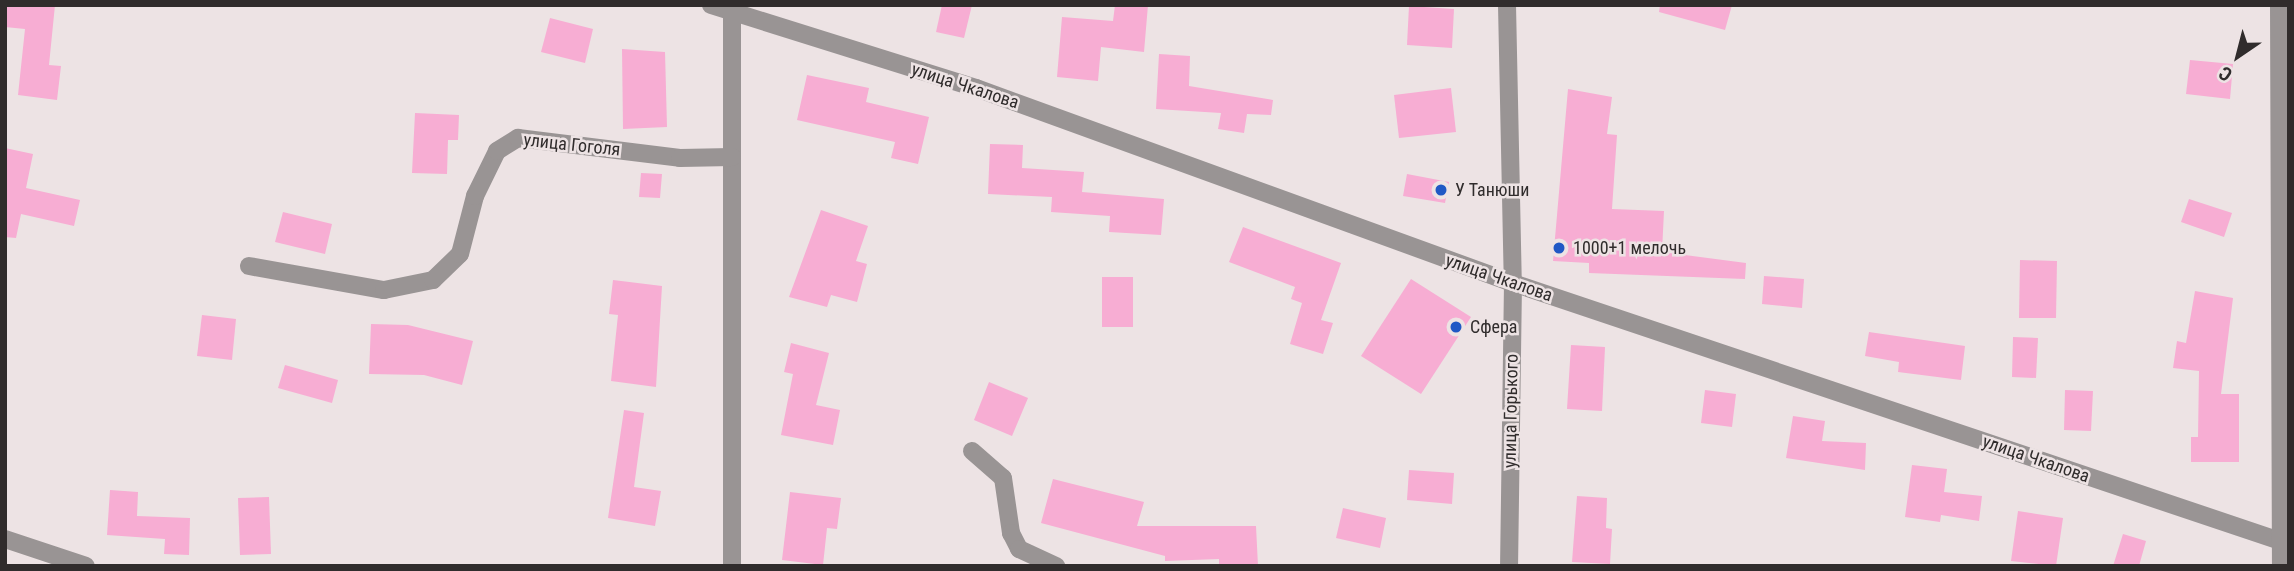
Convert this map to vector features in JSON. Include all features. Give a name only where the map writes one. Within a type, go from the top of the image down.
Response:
[{"type":"street","name":"улица Чкалова","points":[[711,5],[732,9],[975,88],[1513,284],[2285,543]]},
{"type":"street","name":"улица Горького","points":[[1507,5],[1513,284],[1509,566]]},
{"type":"street","points":[[2279,5],[2285,543],[2281,566]]},
{"type":"street","points":[[732,9],[733,566]]},
{"type":"street","name":"улица Гоголя","points":[[249,266],[384,290],[433,280],[460,254],[475,196],[496,150],[518,138],[680,158],[732,157]]},
{"type":"street","points":[[972,451],[1003,478],[1011,533],[1019,549],[1056,566]]},
{"type":"street","points":[[5,539],[86,566]]},
{"type":"building","points":[[5,5],[55,5],[49,65],[61,66],[57,100],[18,95],[25,29],[5,27]]},
{"type":"building","points":[[942,5],[972,5],[964,38],[936,32]]},
{"type":"building","points":[[1115,5],[1148,5],[1144,52],[1101,47],[1098,81],[1057,77],[1062,17],[1113,21]]},
{"type":"building","points":[[1660,5],[1732,5],[1725,30],[1659,12]]},
{"type":"building","points":[[1409,6],[1454,9],[1452,48],[1407,45]]},
{"type":"building","points":[[550,18],[593,29],[585,63],[541,52]]},
{"type":"building","points":[[622,49],[665,52],[667,127],[623,129]]},
{"type":"building","points":[[1159,54],[1190,56],[1189,86],[1273,100],[1271,115],[1247,114],[1244,133],[1218,129],[1221,113],[1156,109]]},
{"type":"building","points":[[2190,60],[2233,64],[2230,99],[2186,94]]},
{"type":"building","points":[[807,75],[869,88],[866,102],[929,117],[918,164],[891,158],[895,142],[797,120]]},
{"type":"building","points":[[1451,88],[1456,132],[1399,138],[1394,95]]},
{"type":"building","points":[[1568,89],[1612,97],[1607,134],[1617,135],[1612,209],[1664,211],[1662,252],[1746,263],[1745,279],[1589,273],[1589,263],[1553,261]]},
{"type":"building","points":[[415,113],[459,115],[458,140],[448,140],[447,174],[412,173]]},
{"type":"building","points":[[990,144],[1023,145],[1022,168],[1084,172],[1082,192],[1164,199],[1161,235],[1109,232],[1110,216],[1051,212],[1052,197],[988,194]]},
{"type":"building","points":[[5,148],[33,154],[26,188],[80,200],[74,226],[21,214],[16,238],[5,237]]},
{"type":"building","points":[[641,173],[662,174],[660,198],[639,197]]},
{"type":"building","points":[[1407,174],[1449,182],[1445,203],[1403,196]]},
{"type":"building","points":[[2189,199],[2232,213],[2224,237],[2181,222]]},
{"type":"building","points":[[821,210],[868,226],[856,261],[867,264],[857,302],[831,295],[827,307],[789,297]]},
{"type":"building","points":[[283,212],[332,224],[325,254],[275,242]]},
{"type":"building","points":[[1243,227],[1341,263],[1321,320],[1333,323],[1323,354],[1290,344],[1302,303],[1291,299],[1295,287],[1229,262]]},
{"type":"building","points":[[2020,260],[2057,261],[2056,318],[2019,318]]},
{"type":"building","points":[[1764,276],[1804,279],[1802,308],[1762,304]]},
{"type":"building","points":[[1102,277],[1133,277],[1133,327],[1102,327]]},
{"type":"building","points":[[1411,279],[1471,317],[1421,394],[1361,356]]},
{"type":"building","points":[[613,280],[662,286],[656,387],[611,381],[618,315],[609,314]]},
{"type":"building","points":[[2195,291],[2233,298],[2221,394],[2239,394],[2239,462],[2191,462],[2191,437],[2198,437],[2199,371],[2173,368],[2177,341],[2186,343]]},
{"type":"building","points":[[202,315],[236,319],[232,360],[197,356]]},
{"type":"building","points":[[371,324],[408,325],[473,341],[462,385],[424,375],[369,374]]},
{"type":"building","points":[[1869,332],[1965,346],[1961,380],[1898,372],[1899,362],[1865,356]]},
{"type":"building","points":[[2013,337],[2038,338],[2036,378],[2012,377]]},
{"type":"building","points":[[791,343],[829,353],[816,405],[840,410],[833,445],[781,435],[793,374],[784,372]]},
{"type":"building","points":[[1571,345],[1605,347],[1602,411],[1567,409]]},
{"type":"building","points":[[285,365],[338,380],[332,403],[278,388]]},
{"type":"building","points":[[989,382],[1028,398],[1012,436],[974,420]]},
{"type":"building","points":[[1705,390],[1736,394],[1732,427],[1701,423]]},
{"type":"building","points":[[2065,390],[2093,391],[2091,431],[2064,430]]},
{"type":"building","points":[[624,410],[644,413],[634,487],[661,491],[655,526],[608,518]]},
{"type":"building","points":[[1793,416],[1825,421],[1822,441],[1866,443],[1865,470],[1786,458]]},
{"type":"building","points":[[1912,465],[1947,469],[1944,492],[1982,496],[1979,521],[1941,515],[1940,522],[1905,517]]},
{"type":"building","points":[[1409,470],[1454,473],[1452,504],[1407,500]]},
{"type":"building","points":[[1053,479],[1144,502],[1137,526],[1256,526],[1258,566],[1219,566],[1219,559],[1165,561],[1165,556],[1041,523]]},
{"type":"building","points":[[110,490],[138,492],[137,516],[190,518],[189,555],[164,554],[165,539],[107,535]]},
{"type":"building","points":[[790,492],[841,498],[837,529],[827,528],[823,565],[782,560]]},
{"type":"building","points":[[1577,496],[1607,498],[1606,528],[1612,529],[1610,564],[1572,562]]},
{"type":"building","points":[[269,497],[271,554],[240,555],[238,498]]},
{"type":"building","points":[[1343,508],[1386,518],[1380,548],[1336,538]]},
{"type":"building","points":[[2018,511],[2063,518],[2056,566],[2011,561]]},
{"type":"building","points":[[2123,534],[2146,541],[2139,566],[2113,566]]},
{"type":"place","name":"У Танюши","points":[[1441,190]]},
{"type":"place","name":"1000+1 мелочь","points":[[1559,248]]},
{"type":"place","name":"Сфера","points":[[1456,327]]}]
